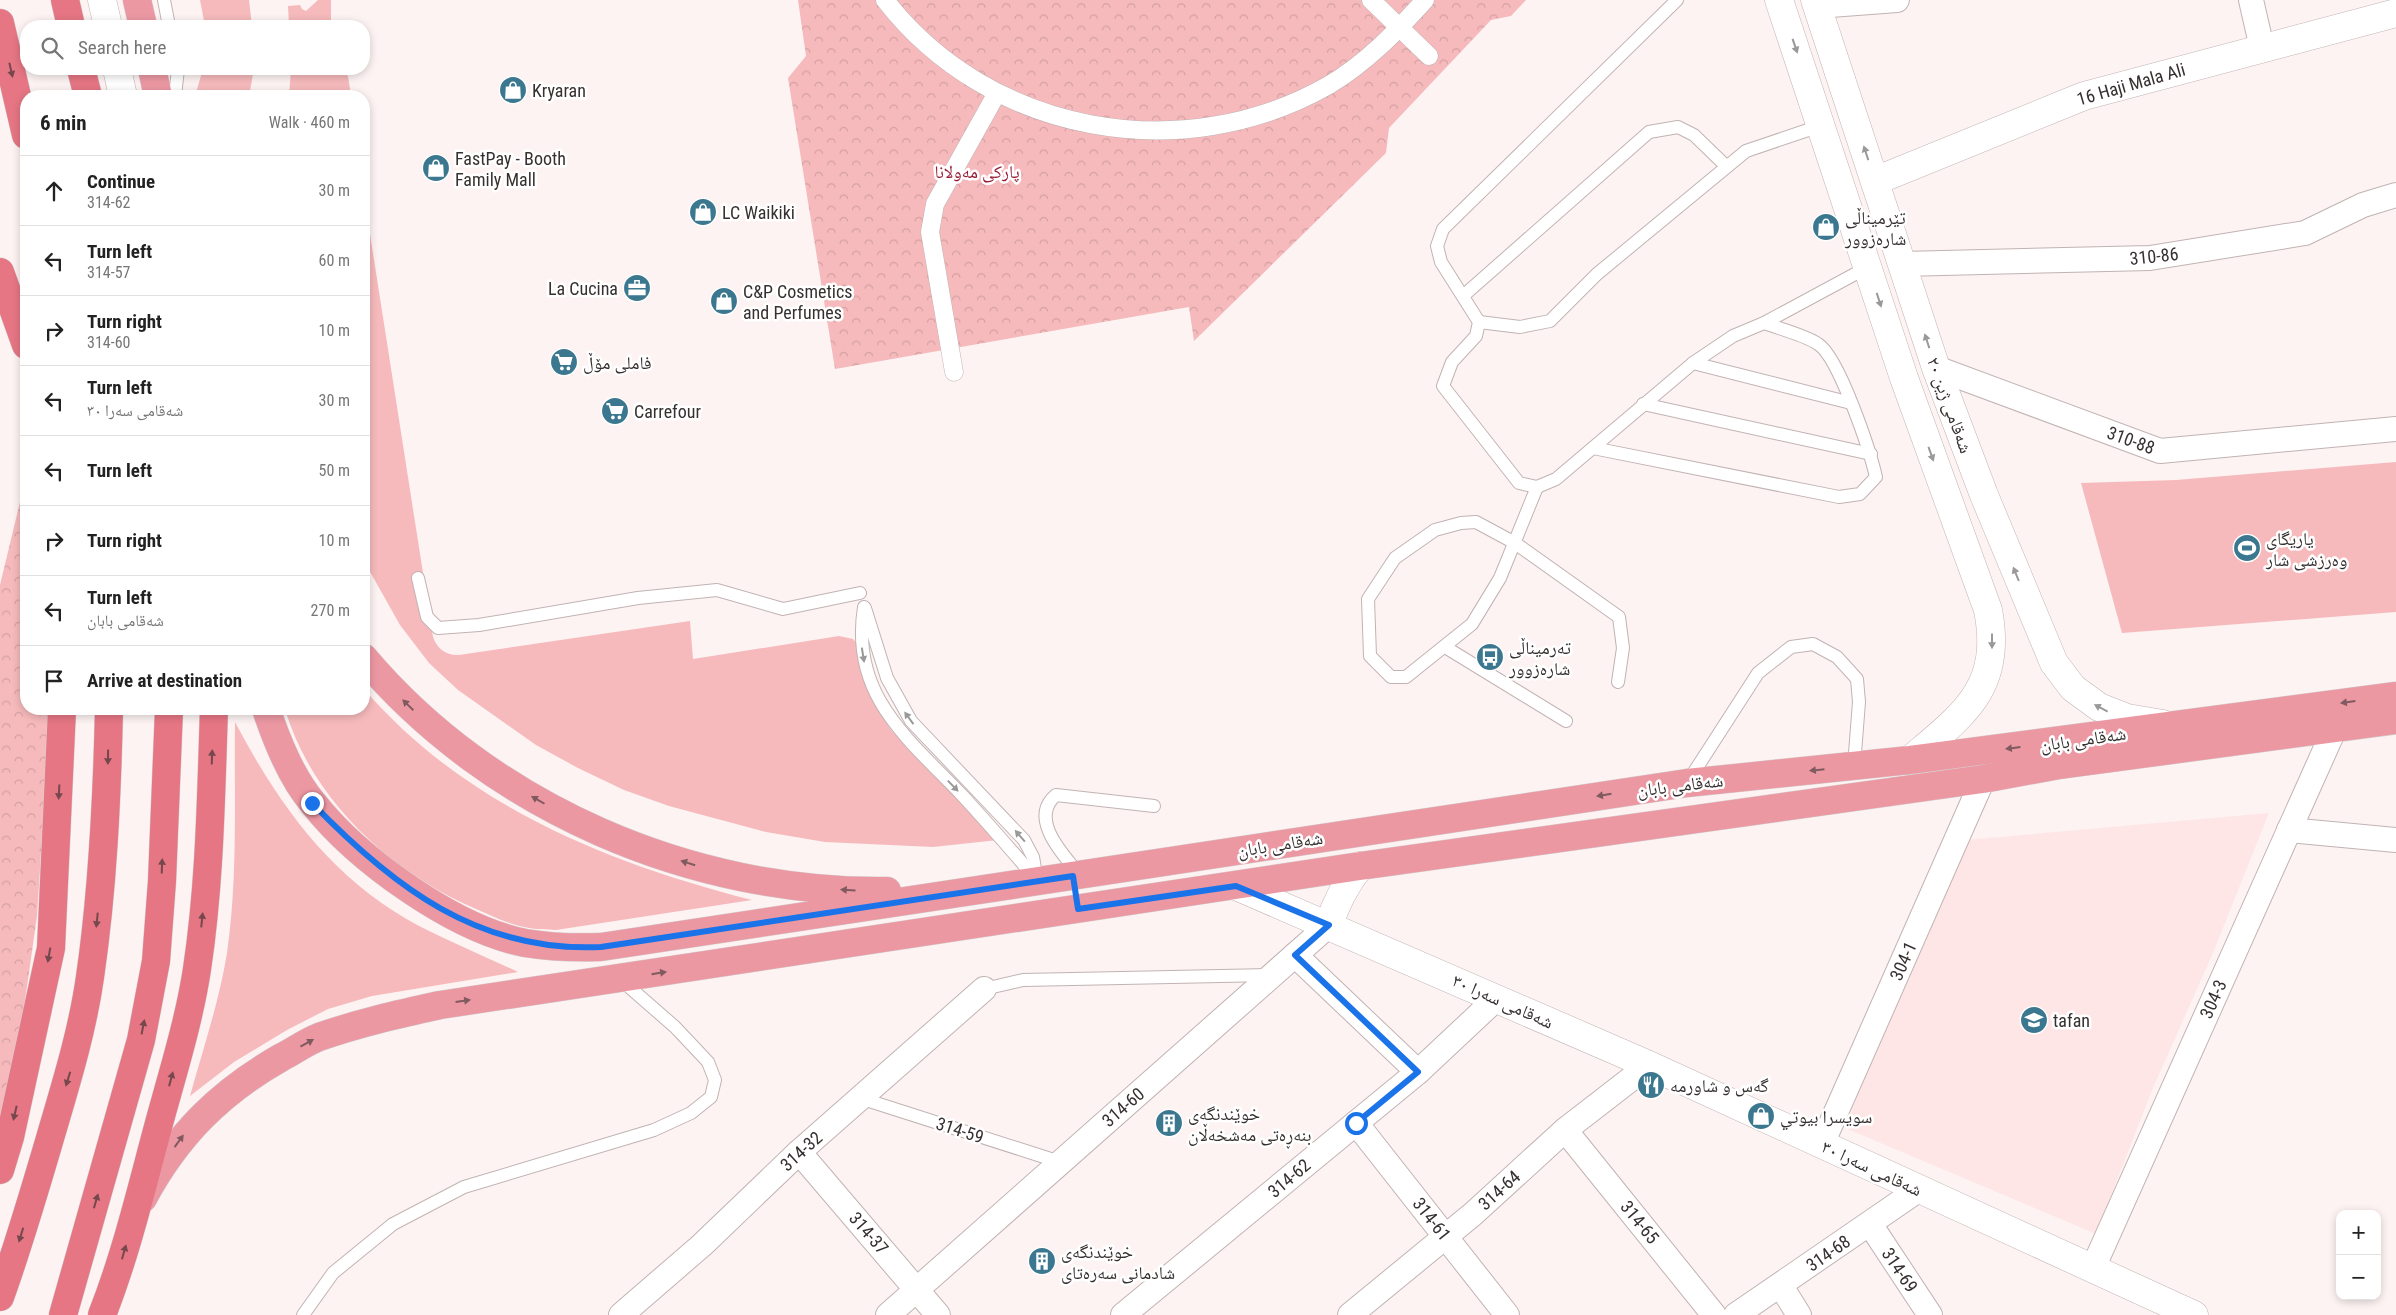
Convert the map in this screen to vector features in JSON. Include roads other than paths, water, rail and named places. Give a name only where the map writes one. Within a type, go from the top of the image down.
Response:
[{"type":"highway","points":[[65,0],[70,20]]},
{"type":"highway","points":[[0,23],[20,110]]},
{"type":"highway","points":[[83,75],[86,90]]},
{"type":"highway","points":[[0,272],[20,328]]},
{"type":"highway","points":[[0,1170],[10,1137],[51,948],[62,715]]},
{"type":"highway","points":[[0,1297],[73,1062],[90,978],[106,809],[109,715]]},
{"type":"highway","points":[[63,1315],[140,1040],[156,961],[162,881],[169,715]]},
{"type":"highway","points":[[107,1315],[183,1036],[197,970],[208,854],[214,715]]},
{"type":"highway","points":[[102,1315],[116,1281]]},
{"type":"main road","points":[[102,0],[107,20]]},
{"type":"main road","points":[[137,0],[142,20]]},
{"type":"main road","name":"شەقامی ژین ٢٠","points":[[1779,0],[1904,378],[1988,610],[1993,635],[1992,656],[1986,677],[1964,714],[1910,760]]},
{"type":"main road","name":"شەقامی ژین ٢٠","points":[[1816,3],[1936,368],[1984,495],[2054,663],[2073,688],[2098,707],[2113,714],[2151,723],[2182,725]]},
{"type":"main road","name":"16 Haji Mala Ali","points":[[1876,181],[2084,96],[2262,48],[2383,10]]},
{"type":"main road","points":[[118,75],[122,90]]},
{"type":"main road","points":[[153,75],[157,90]]},
{"type":"main road","points":[[1950,506],[1984,495]]},
{"type":"main road","points":[[370,664],[408,705],[476,762],[539,801],[580,822],[662,855],[711,870],[764,882],[807,888],[866,891],[984,890]]},
{"type":"main road","name":"شەقامی بابان","points":[[268,715],[291,768],[312,803],[344,836],[377,865],[417,894],[458,918],[502,936],[524,942],[574,948],[601,947],[1687,783],[1910,760],[2396,696]]},
{"type":"main road","points":[[135,1212],[158,1171],[186,1132],[213,1105],[244,1080],[317,1038],[369,1021],[440,1005],[1360,866],[1983,779],[2059,765],[2334,730],[2396,720]]},
{"type":"main road","points":[[1329,925],[1343,890],[1360,866]]},
{"type":"main road","points":[[1077,875],[1078,909]]},
{"type":"main road","points":[[1036,880],[1041,914]]},
{"type":"main road","name":"شەقامی سەرا ٣٠","points":[[1236,886],[1649,1065],[2194,1315]]},
{"type":"street","points":[[885,0],[901,22],[950,64],[1005,98],[1068,121],[1135,131],[1202,128],[1267,113],[1329,85],[1383,45],[1425,0]]},
{"type":"street","points":[[1371,0],[1429,56]]},
{"type":"street","points":[[1816,3],[1897,0]]},
{"type":"street","points":[[2251,0],[2262,48]]},
{"type":"street","points":[[954,372],[930,232],[931,216],[935,204],[997,93]]},
{"type":"street","name":"310-86","points":[[1902,264],[2150,258],[2305,233],[2363,205],[2396,195]]},
{"type":"street","name":"310-88","points":[[1936,368],[2160,452],[2396,429]]},
{"type":"street","name":"304-3","points":[[2093,1268],[2334,730]]},
{"type":"street","name":"304-1","points":[[1822,1144],[1983,779]]},
{"type":"street","points":[[2289,830],[2396,840]]},
{"type":"street","name":"314-60","points":[[888,1315],[1329,925]]},
{"type":"street","points":[[1295,955],[1418,1072]]},
{"type":"street","name":"314-32","points":[[621,1315],[702,1245],[798,1152],[984,989]]},
{"type":"street","name":"314-62","points":[[1123,1315],[1418,1072],[1497,998]]},
{"type":"street","name":"314-64","points":[[1350,1315],[1446,1236],[1565,1130],[1649,1065]]},
{"type":"street","name":"314-61","points":[[1356,1123],[1507,1315]]},
{"type":"street","name":"314-65","points":[[1565,1130],[1714,1315]]},
{"type":"street","name":"314-37","points":[[798,1152],[938,1315]]},
{"type":"street","name":"314-68","points":[[1736,1315],[1918,1190]]},
{"type":"street","name":"314-69","points":[[1870,1224],[1930,1315]]},
{"type":"street","points":[[1780,1286],[1799,1315]]},
{"type":"lane","points":[[164,0],[168,20]]},
{"type":"lane","points":[[1677,0],[1443,229],[1437,246],[1441,262],[1479,322],[1476,336],[1452,362],[1443,386],[1519,483],[1537,487],[1556,479],[1693,363],[1733,336],[1764,323],[1868,267]]},
{"type":"lane","points":[[176,90],[177,75]]},
{"type":"lane","points":[[1479,322],[1520,327],[1550,321],[1597,274],[1746,151],[1820,126]]},
{"type":"lane","points":[[1463,296],[1649,132],[1678,127],[1694,135],[1726,166]]},
{"type":"lane","points":[[1593,448],[1839,497],[1860,494],[1870,486],[1876,477],[1871,454],[1833,359],[1818,344],[1764,323]]},
{"type":"lane","points":[[1693,363],[1851,403]]},
{"type":"lane","points":[[1643,404],[1871,454]]},
{"type":"lane","points":[[1537,487],[1514,543],[1500,578],[1472,624],[1406,677],[1391,677],[1370,656],[1368,599],[1395,558],[1435,530],[1461,523],[1476,522],[1514,543],[1619,617],[1623,648],[1618,682]]},
{"type":"lane","points":[[418,578],[427,616],[438,628],[479,625],[638,598],[716,590],[783,608],[860,593]]},
{"type":"lane","points":[[864,607],[887,678],[902,707],[921,733],[1024,840],[1034,857],[1036,880],[989,824],[906,738],[885,712],[870,681],[865,664],[861,640],[864,607]]},
{"type":"lane","points":[[1687,783],[1758,673],[1791,647],[1813,644],[1837,657],[1857,679],[1859,702],[1854,766]]},
{"type":"lane","points":[[1445,647],[1566,721]]},
{"type":"lane","points":[[1077,875],[1050,834],[1045,817],[1046,805],[1050,800],[1056,795],[1154,806]]},
{"type":"lane","points":[[984,989],[1023,980],[1272,975]]},
{"type":"lane","points":[[303,1315],[333,1273],[393,1224],[464,1187],[654,1130],[691,1112],[711,1097],[716,1080],[708,1062],[675,1027],[620,979]]},
{"type":"lane","name":"314-59","points":[[860,1098],[1060,1162]]},
{"type":"place","name":"Kryaran","points":[[513,90]]},
{"type":"place","name":"FastPay - Booth Family Mall","points":[[436,168]]},
{"type":"place","name":"LC Waikiki","points":[[703,212]]},
{"type":"place","name":"تێرمیناڵی شارەزوور","points":[[1826,227]]},
{"type":"place","name":"La Cucina","points":[[637,288]]},
{"type":"place","name":"C&P Cosmetics and Perfumes","points":[[724,301]]},
{"type":"place","name":"فاملی مۆڵ","points":[[564,362]]},
{"type":"place","name":"Carrefour","points":[[615,411]]},
{"type":"place","name":"یاریگای وەرزشی شار","points":[[2247,548]]},
{"type":"place","name":"تەرمیناڵی شارەزوور","points":[[1490,657]]},
{"type":"place","name":"tafan","points":[[2034,1020]]},
{"type":"place","name":"گەس و شاورمە","points":[[1651,1085]]},
{"type":"place","name":"سويسرا بيوتي","points":[[1761,1116]]},
{"type":"place","name":"خوێندنگەی بنەڕەتی مەشخەڵان","points":[[1169,1123]]},
{"type":"place","name":"خوێندنگەی شادمانی سەرەتای","points":[[1042,1261]]},
{"type":"park label","name":"پارکی مەولانا","points":[[977,171]]}]
